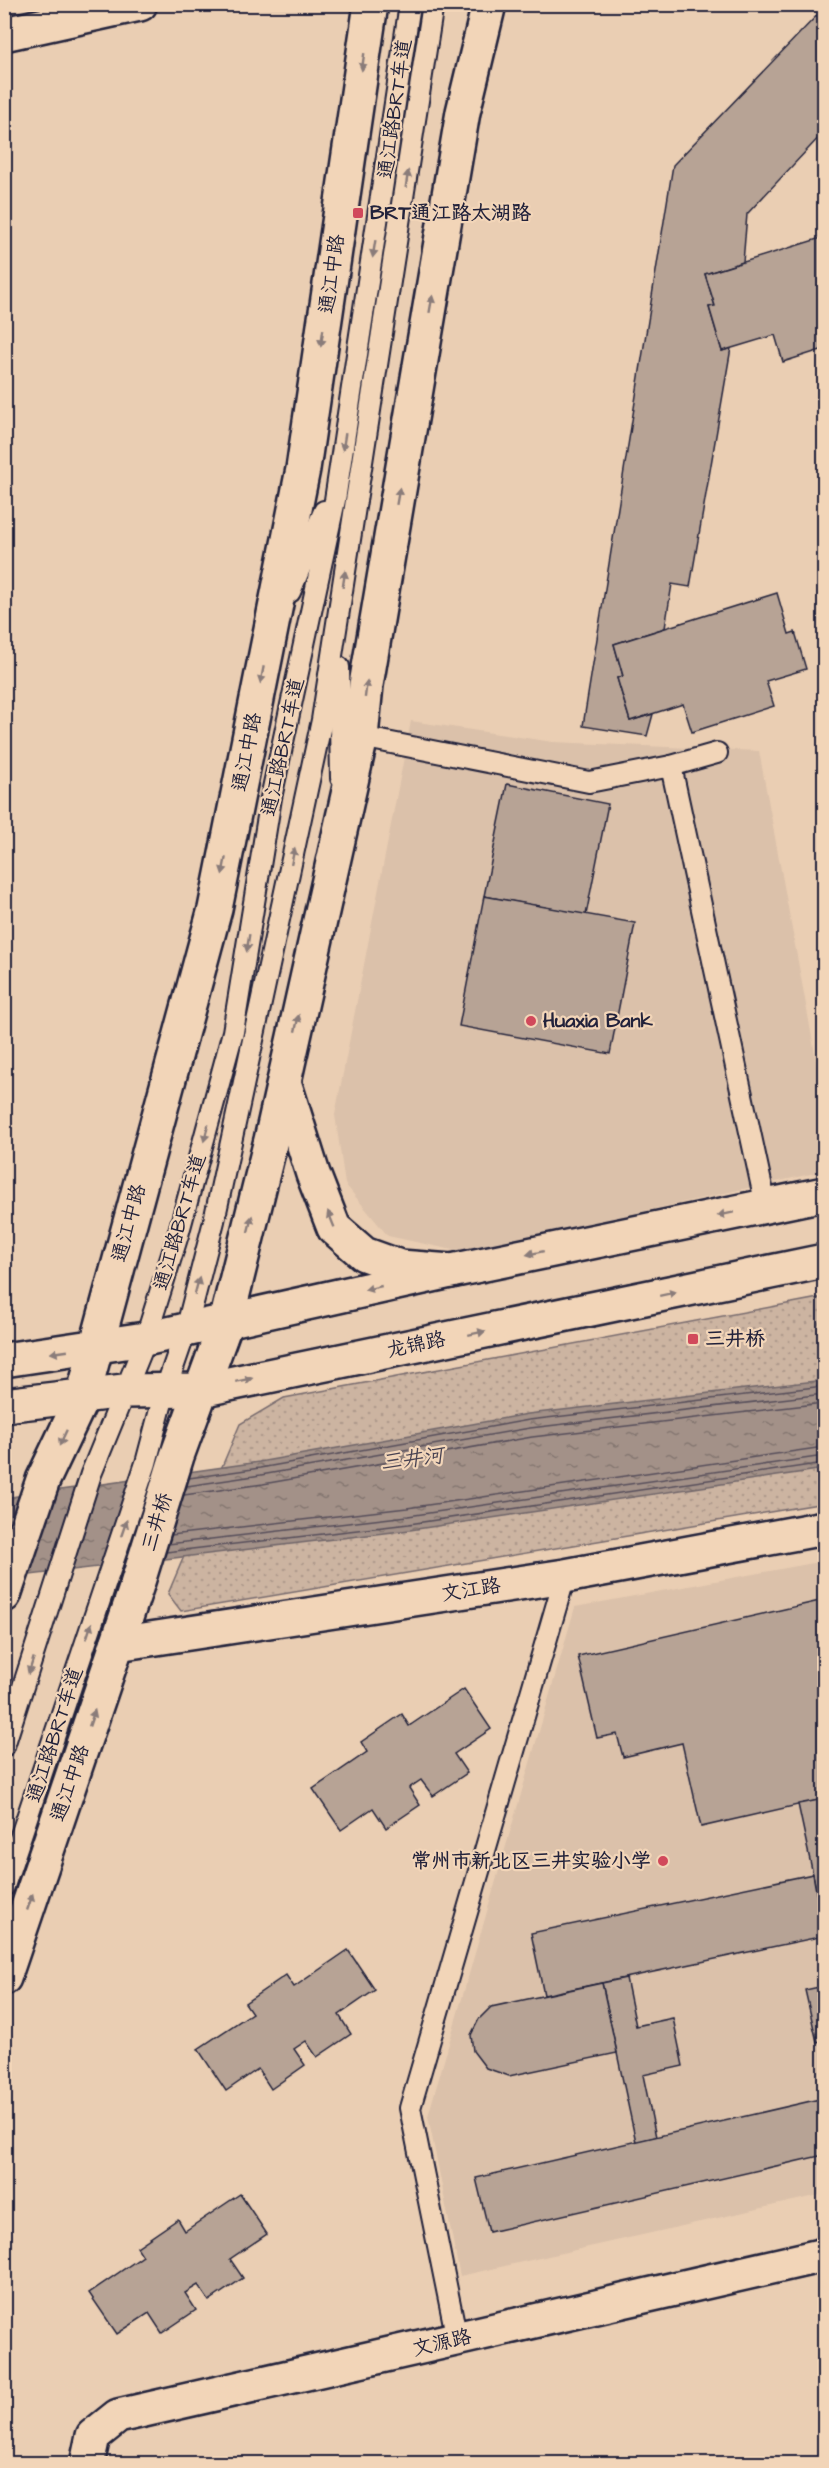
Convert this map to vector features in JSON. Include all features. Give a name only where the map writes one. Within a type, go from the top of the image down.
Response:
[{"type":"main road","points":[[4,34],[141,4]]},
{"type":"main road","name":"通江中路","points":[[4,1595],[43,1480],[83,1396],[215,909],[303,469],[371,4]]},
{"type":"main road","points":[[200,1390],[225,1322],[271,1140],[361,737],[366,685],[463,112],[489,4]]},
{"type":"main road","points":[[284,1080],[313,1174],[334,1228],[364,1254],[400,1268],[451,1271]]},
{"type":"main road","points":[[4,1359],[146,1339],[451,1271],[825,1194]]},
{"type":"main road","name":"龙锦路","points":[[4,1405],[124,1391],[200,1390],[825,1262]]},
{"type":"main road","name":"三井桥","points":[[120,1586],[177,1456],[200,1390]]},
{"type":"main road","name":"文江路","points":[[117,1644],[564,1576],[825,1528]]},
{"type":"main road","name":"通江中路","points":[[4,1978],[117,1644],[120,1586]]},
{"type":"main road","name":"文源路","points":[[87,2463],[93,2436],[118,2416],[825,2256]]},
{"type":"lane","name":"通江路BRT车道","points":[[4,1746],[91,1474],[146,1339],[178,1234],[233,1032],[271,798],[340,473],[410,4]]},
{"type":"lane","name":"通江路BRT车道","points":[[146,1463],[165,1390],[186,1330],[214,1221],[319,732],[433,4]]},
{"type":"lane","points":[[269,642],[340,473]]},
{"type":"lane","points":[[338,613],[342,820]]},
{"type":"lane","points":[[361,737],[589,782],[671,766],[717,753]]},
{"type":"lane","points":[[671,766],[766,1206]]},
{"type":"lane","name":"三井桥","points":[[120,1586],[146,1463]]},
{"type":"lane","points":[[457,2339],[410,2108],[564,1576]]},
{"type":"lane","name":"通江路BRT车道","points":[[4,1886],[120,1586]]},
{"type":"shaded area","points":[[411,721],[553,742],[759,751],[824,1102],[824,1171],[462,1252],[388,1236],[345,1184],[335,1115]]},
{"type":"shaded area","points":[[824,1297],[824,1503],[181,1611],[168,1594],[240,1424],[284,1398]]},
{"type":"shaded area","name":"常州市新北区三井实验小学","points":[[824,1561],[824,2194],[460,2276],[428,2116],[575,1607]]},
{"type":"water","name":"三井河","points":[[824,1380],[824,1469],[410,1530],[5,1578],[4,1498],[259,1462],[528,1414]]},
{"type":"building","points":[[824,8],[824,132],[747,214],[743,262],[705,274],[715,306],[709,307],[722,351],[731,348],[690,587],[672,584],[665,628],[614,644],[623,676],[617,678],[630,721],[653,714],[647,736],[583,726],[673,165]]},
{"type":"building","points":[[824,237],[824,349],[783,362],[775,335],[722,351],[709,307],[715,306],[705,274]]},
{"type":"building","points":[[777,593],[789,634],[795,632],[806,669],[766,681],[774,706],[692,732],[683,704],[630,721],[617,678],[623,676],[614,644]]},
{"type":"building","points":[[507,784],[608,804],[586,915],[484,896]]},
{"type":"building","points":[[484,896],[635,923],[610,1054],[459,1026]]},
{"type":"building","points":[[824,1600],[824,1799],[701,1827],[682,1743],[623,1757],[617,1734],[597,1738],[578,1656]]},
{"type":"building","points":[[464,1689],[491,1729],[454,1754],[467,1773],[433,1796],[421,1780],[409,1788],[420,1805],[386,1828],[373,1808],[341,1830],[313,1789],[367,1752],[361,1742],[402,1714],[409,1726]]},
{"type":"building","points":[[824,1799],[824,1926],[798,1804]]},
{"type":"building","points":[[813,1874],[824,1936],[544,1995],[531,1933]]},
{"type":"building","points":[[348,1950],[375,1990],[339,2015],[351,2034],[317,2057],[306,2041],[294,2049],[305,2065],[271,2089],[258,2069],[226,2091],[198,2049],[252,2013],[245,2003],[286,1975],[294,1987]]},
{"type":"building","points":[[626,1978],[636,2026],[673,2018],[683,2066],[643,2075],[656,2137],[636,2142],[602,1983]]},
{"type":"building","points":[[602,1983],[617,2053],[509,2076],[486,2068],[473,2051],[471,2035],[479,2019],[491,2007]]},
{"type":"building","points":[[824,1986],[824,2040],[817,2042],[805,1990]]},
{"type":"building","points":[[824,2098],[824,2155],[489,2232],[476,2178]]},
{"type":"building","points":[[240,2194],[267,2234],[230,2259],[243,2278],[209,2301],[198,2285],[185,2293],[196,2310],[162,2333],[149,2313],[117,2334],[89,2293],[143,2256],[137,2247],[178,2219],[185,2231]]},
{"type":"place","name":"BRT通江路太湖路","points":[[358,213]]},
{"type":"place","name":"Huaxia Bank","points":[[531,1021]]},
{"type":"place","name":"三井桥","points":[[693,1339]]},
{"type":"place","name":"常州市新北区三井实验小学","points":[[663,1861]]}]
